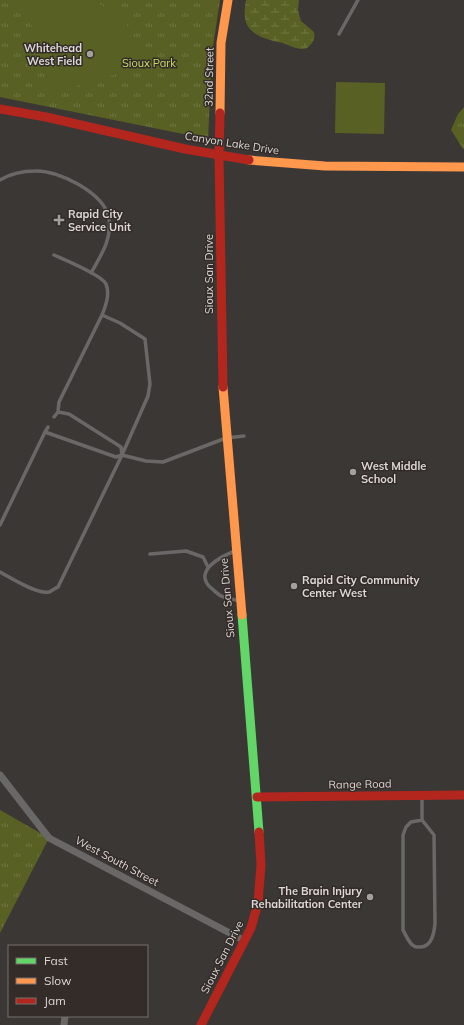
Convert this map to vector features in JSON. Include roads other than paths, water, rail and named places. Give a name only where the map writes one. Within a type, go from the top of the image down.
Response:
[{"type":"street","name":"32nd Street","points":[[220,155],[221,43],[228,0]]},
{"type":"street","name":"Canyon Lake Drive","points":[[0,109],[46,117],[220,155],[262,162],[318,166],[464,167]]},
{"type":"street","name":"Sioux San Drive","points":[[201,1025],[245,941],[255,916],[261,884],[261,848],[257,797],[226,438],[222,358],[220,155]]},
{"type":"street","name":"West South Street","points":[[0,775],[49,838],[245,941]]},
{"type":"street","name":"Range Road","points":[[257,797],[464,795]]},
{"type":"lane","points":[[339,34],[358,0]]},
{"type":"lane","points":[[0,180],[9,175],[36,170],[60,175],[93,194],[102,205],[109,218],[109,239],[91,273]]},
{"type":"lane","points":[[54,255],[99,277],[106,283],[108,293],[102,314],[59,402],[58,412],[54,416]]},
{"type":"lane","points":[[0,572],[44,592],[50,592],[58,587],[122,455],[148,396],[150,384],[149,361],[145,338],[102,314]]},
{"type":"lane","points":[[58,412],[69,414],[108,438],[121,448],[122,455]]},
{"type":"lane","points":[[0,525],[48,427]]},
{"type":"lane","points":[[46,432],[56,437],[116,457],[122,455],[146,461],[163,462],[226,438],[244,436]]},
{"type":"lane","points":[[235,550],[218,558],[208,567],[205,581],[206,584],[220,595],[240,600]]},
{"type":"lane","points":[[150,554],[186,551],[203,557],[208,567]]},
{"type":"lane","points":[[422,795],[422,820],[434,835],[435,924],[434,933],[429,943],[425,946],[414,947],[408,940],[403,930],[403,835],[406,827],[411,822],[422,820]]},
{"type":"place","name":"Whitehead West Field","points":[[90,54]]},
{"type":"place","name":"Rapid City Service Unit","points":[[59,220]]},
{"type":"place","name":"West Middle School","points":[[353,472]]},
{"type":"place","name":"Rapid City Community Center West","points":[[294,586]]},
{"type":"place","name":"The Brain Injury Rehabilitation Center","points":[[370,897]]},
{"type":"park label","name":"Sioux Park","points":[[149,63]]}]
